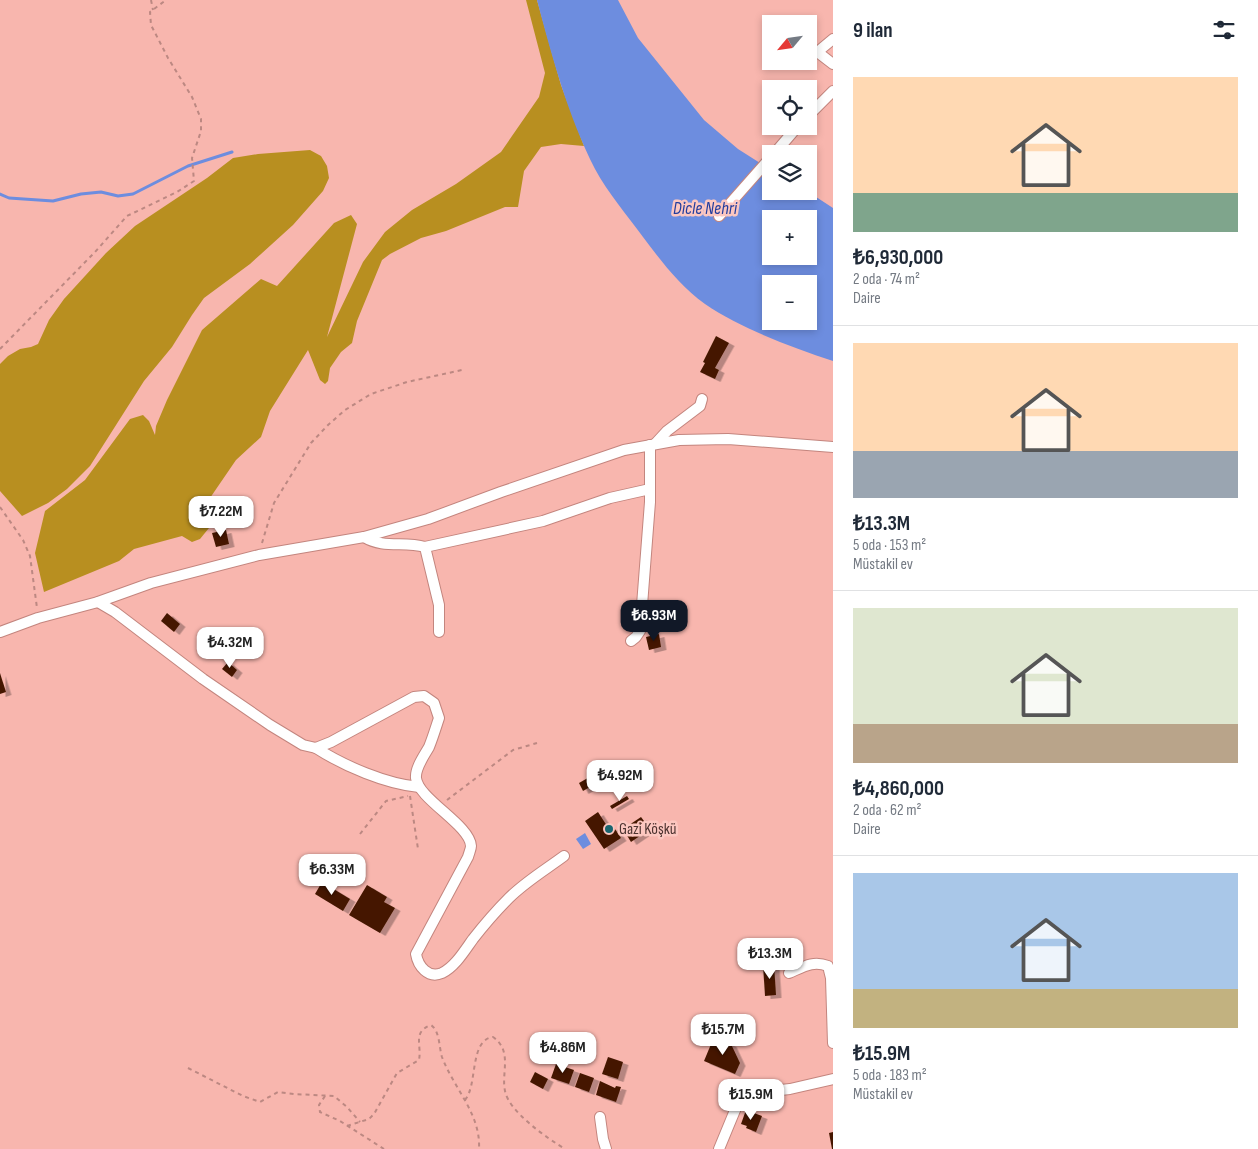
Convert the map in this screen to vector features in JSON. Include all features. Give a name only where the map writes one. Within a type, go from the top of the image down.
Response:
[{"type":"street","points":[[833,39],[821,49],[820,54],[833,64]]},
{"type":"street","points":[[817,107],[833,90]]},
{"type":"street","points":[[781,145],[790,135]]},
{"type":"street","points":[[719,216],[762,167]]},
{"type":"street","points":[[631,641],[640,631],[653,445],[667,431],[700,406],[702,399]]},
{"type":"street","points":[[0,632],[38,618],[98,602],[151,583],[259,555],[364,537],[428,519],[624,450],[679,440],[728,439],[833,447]]},
{"type":"street","points":[[364,537],[374,543],[425,547],[543,521],[610,498],[650,489]]},
{"type":"street","points":[[425,547],[439,605],[438,632]]},
{"type":"street","points":[[98,602],[115,612],[203,679],[302,745],[316,748],[334,760],[400,785],[419,787]]},
{"type":"street","points":[[316,748],[414,697],[424,696],[434,704],[439,718],[429,746],[416,772],[416,780],[419,787],[465,833],[470,840],[471,847],[468,857],[416,954],[417,962],[429,974],[436,974],[450,967],[489,918],[509,898],[564,856]]},
{"type":"street","points":[[789,973],[818,962],[828,966],[831,978],[833,1042]]},
{"type":"street","points":[[719,1149],[738,1103],[744,1096],[752,1093],[790,1089],[833,1079]]},
{"type":"street","points":[[600,1117],[602,1139],[606,1149]]},
{"type":"path","points":[[151,0],[153,10]]},
{"type":"path","points":[[0,349],[95,252],[127,216],[177,192],[194,181],[192,158],[200,131],[201,119],[192,97],[168,58],[151,25],[150,12],[166,0]]},
{"type":"path","points":[[259,555],[274,503],[311,444],[328,425],[345,410],[371,394],[407,382],[462,370]]},
{"type":"path","points":[[0,507],[23,540],[30,556],[38,618]]},
{"type":"path","points":[[439,806],[513,750],[536,743]]},
{"type":"path","points":[[360,834],[386,800],[410,796],[419,787]]},
{"type":"path","points":[[410,796],[418,849]]},
{"type":"path","points":[[347,1126],[369,1119],[374,1114],[397,1073],[419,1060],[420,1032],[431,1025],[436,1030],[444,1061],[477,1127],[480,1138],[479,1149]]},
{"type":"path","points":[[465,1100],[472,1089],[475,1057],[486,1040],[494,1037],[498,1040],[504,1055],[506,1064],[505,1091],[509,1102],[519,1115],[549,1140],[565,1149]]},
{"type":"path","points":[[188,1068],[260,1102],[278,1092],[334,1096],[360,1122]]},
{"type":"path","points":[[325,1096],[319,1105],[320,1112],[340,1121],[384,1149]]},
{"type":"shaded area","points":[[526,0],[537,0],[561,85],[584,146],[561,144],[541,147],[524,171],[518,207],[505,207],[446,231],[421,238],[382,260],[357,321],[352,343],[341,352],[330,368],[328,381],[325,384],[320,380],[308,350],[270,411],[261,437],[236,460],[210,498],[209,528],[200,539],[192,542],[182,536],[134,549],[119,561],[44,592],[35,553],[45,511],[85,480],[130,419],[143,415],[149,421],[155,435],[156,426],[167,400],[202,330],[261,279],[277,286],[334,223],[351,215],[357,224],[327,337],[363,262],[385,232],[412,210],[456,184],[501,152],[539,97],[545,73]]},
{"type":"shaded area","points":[[310,150],[321,156],[327,166],[329,178],[323,191],[293,225],[250,264],[204,298],[172,347],[144,381],[90,466],[67,489],[48,503],[22,516],[0,491],[0,364],[8,356],[20,349],[38,344],[49,320],[64,299],[106,253],[135,226],[207,178],[233,158]]},
{"type":"water","name":"Dicle Nehri","points":[[537,0],[618,0],[638,38],[704,120],[738,149],[762,164],[762,200],[817,200],[817,198],[833,208],[833,361],[784,343],[719,313],[696,297],[671,273],[618,204],[595,169],[585,149],[555,65]]},
{"type":"water","points":[[585,833],[591,844],[583,849],[576,839]]},
{"type":"building","points":[[716,336],[729,343],[715,368],[719,370],[715,379],[700,372]]},
{"type":"building","points":[[226,530],[229,544],[216,547],[212,533]]},
{"type":"building","points":[[167,613],[180,624],[174,632],[161,621]]},
{"type":"building","points":[[659,634],[661,647],[649,650],[646,637]]},
{"type":"building","points":[[228,662],[237,670],[232,677],[222,669]]},
{"type":"building","points":[[0,673],[6,692],[0,694]]},
{"type":"building","points":[[593,775],[597,783],[583,791],[579,783]]},
{"type":"building","points":[[627,796],[629,799],[612,809],[610,806]]},
{"type":"building","points":[[598,812],[609,829],[613,826],[621,838],[604,849],[585,821]]},
{"type":"building","points":[[641,817],[650,829],[631,842],[623,829]]},
{"type":"building","points":[[322,882],[350,899],[343,911],[315,894]]},
{"type":"building","points":[[367,885],[387,897],[384,902],[395,908],[380,933],[349,915]]},
{"type":"building","points":[[774,964],[776,995],[765,996],[763,965]]},
{"type":"building","points":[[714,1037],[731,1044],[740,1063],[735,1074],[704,1061]]},
{"type":"building","points":[[608,1057],[623,1062],[618,1079],[602,1074]]},
{"type":"building","points":[[556,1064],[574,1070],[569,1084],[551,1078]]},
{"type":"building","points":[[535,1072],[548,1079],[543,1089],[530,1082]]},
{"type":"building","points":[[580,1073],[594,1078],[589,1092],[575,1087]]},
{"type":"building","points":[[600,1081],[615,1088],[616,1086],[621,1087],[616,1102],[596,1095]]},
{"type":"building","points":[[746,1110],[762,1116],[756,1132],[741,1124]]},
{"type":"building","points":[[833,1132],[833,1149],[832,1149],[829,1133]]},
{"type":"waterway","points":[[0,194],[9,198],[53,201],[81,194],[101,192],[118,196],[133,194],[188,166],[232,152]]},
{"type":"place","name":"Gazi Köşkü","points":[[609,829]]}]
